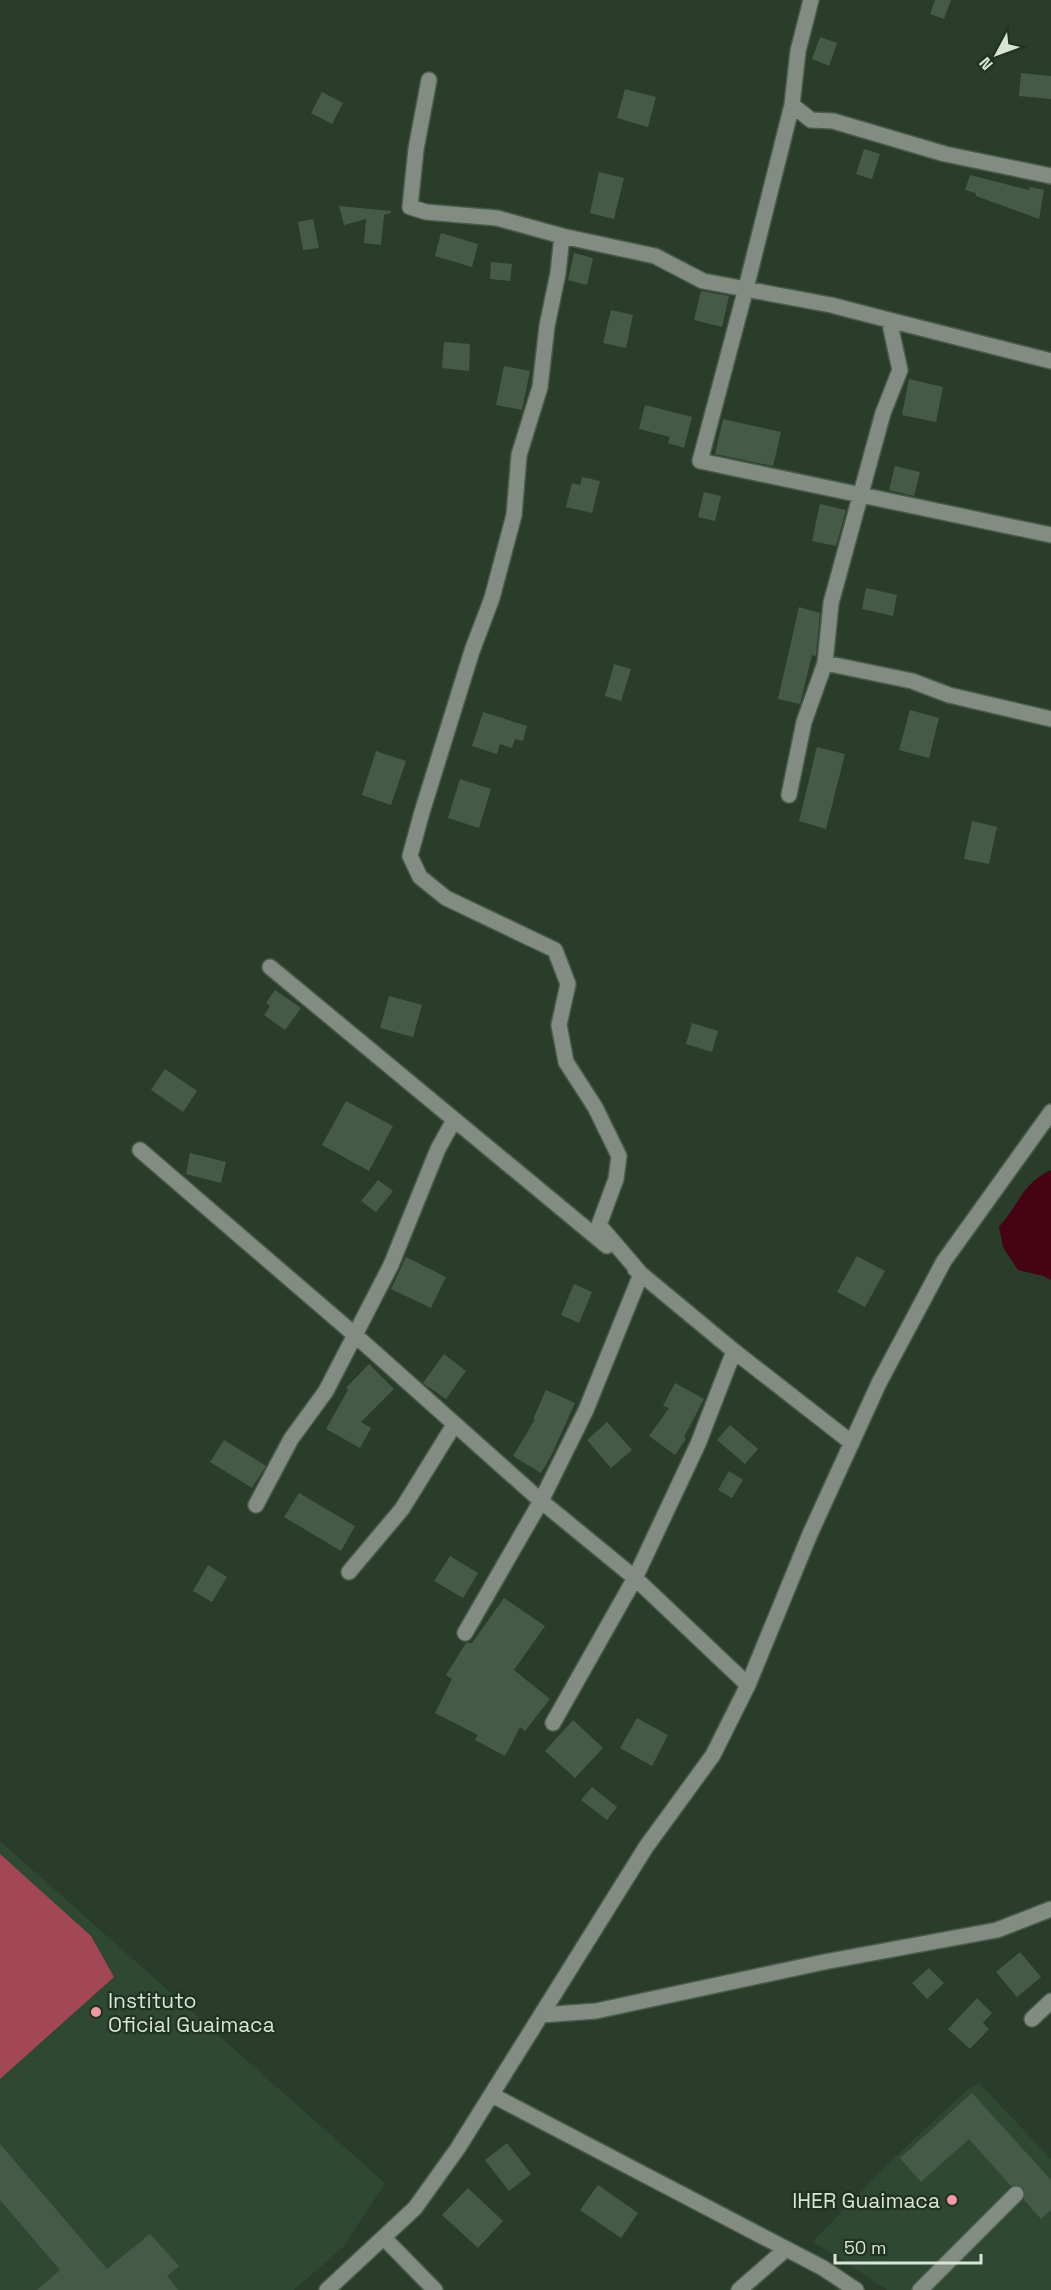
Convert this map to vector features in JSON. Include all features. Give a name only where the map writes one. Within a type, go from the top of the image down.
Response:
[{"type":"street","points":[[811,0],[798,51],[792,105],[700,461],[1051,535]]},
{"type":"street","points":[[429,80],[416,149],[410,207],[426,212],[497,218],[562,237],[655,256],[703,281],[831,305],[1051,361]]},
{"type":"street","points":[[792,105],[811,120],[833,121],[945,154],[1051,176]]},
{"type":"street","points":[[562,237],[558,273],[547,326],[540,387],[519,455],[514,515],[492,598],[445,734],[410,856],[420,877],[446,898],[555,950],[568,984],[559,1025],[567,1062],[596,1107],[619,1156],[616,1179],[598,1225],[641,1274]]},
{"type":"street","points":[[789,795],[804,722],[825,663],[831,603],[883,413],[900,370],[889,320]]},
{"type":"street","points":[[825,663],[912,681],[949,695],[1051,719]]},
{"type":"street","points":[[270,967],[734,1351],[852,1443]]},
{"type":"street","points":[[327,2290],[415,2208],[492,2095],[646,1847],[712,1755],[748,1685],[810,1534],[879,1383],[944,1261],[1051,1112]]},
{"type":"street","points":[[256,1505],[291,1439],[327,1391],[391,1265],[438,1149],[454,1120]]},
{"type":"street","points":[[140,1149],[355,1335],[541,1501],[635,1578],[748,1685]]},
{"type":"street","points":[[465,1633],[541,1501],[586,1410],[641,1274]]},
{"type":"street","points":[[553,1723],[635,1578],[698,1444],[734,1351]]},
{"type":"street","points":[[349,1572],[402,1509],[454,1425]]},
{"type":"street","points":[[541,2015],[596,2011],[824,1962],[997,1930],[1051,1909]]},
{"type":"street","points":[[1032,2019],[1051,2001]]},
{"type":"street","points":[[492,2095],[823,2268],[856,2290]]},
{"type":"street","points":[[920,2290],[1016,2194]]},
{"type":"street","points":[[384,2238],[435,2290]]},
{"type":"street","points":[[739,2290],[786,2249]]},
{"type":"shaded area","points":[[1051,1170],[1051,1280],[1018,1270],[1003,1247],[999,1227],[1033,1181]]},
{"type":"shaded area","name":"Instituto Oficial Guaimaca","points":[[0,1841],[385,2183],[343,2247],[294,2290],[0,2290]]},
{"type":"shaded area","points":[[0,1854],[91,1936],[114,1977],[0,2079]]},
{"type":"shaded area","name":"IHER Guaimaca","points":[[979,2083],[1051,2159],[1051,2290],[887,2290],[813,2241],[893,2159],[966,2091]]},
{"type":"building","points":[[935,0],[951,0],[944,19],[930,14]]},
{"type":"building","points":[[820,37],[837,43],[829,66],[812,59]]},
{"type":"building","points":[[1021,73],[1051,76],[1051,99],[1019,96]]},
{"type":"building","points":[[625,89],[656,97],[648,127],[617,118]]},
{"type":"building","points":[[322,92],[343,103],[332,124],[311,113]]},
{"type":"building","points":[[864,149],[880,154],[872,179],[856,174]]},
{"type":"building","points":[[599,172],[624,178],[614,219],[590,213]]},
{"type":"building","points":[[970,175],[1029,190],[1030,187],[1044,190],[1039,219],[965,190]]},
{"type":"building","points":[[339,206],[391,211],[384,215],[381,245],[364,243],[366,219],[344,225]]},
{"type":"building","points":[[313,219],[319,248],[303,250],[298,222]]},
{"type":"building","points":[[441,233],[478,244],[472,267],[435,256]]},
{"type":"building","points":[[574,253],[593,258],[587,285],[568,280]]},
{"type":"building","points":[[491,262],[512,264],[510,281],[490,279]]},
{"type":"building","points":[[701,291],[729,296],[722,327],[694,320]]},
{"type":"building","points":[[611,310],[633,315],[626,348],[603,343]]},
{"type":"building","points":[[444,342],[470,344],[469,371],[442,368]]},
{"type":"building","points":[[504,366],[530,371],[522,410],[496,405]]},
{"type":"building","points":[[909,379],[943,387],[936,422],[902,415]]},
{"type":"building","points":[[645,405],[692,417],[684,448],[668,443],[670,437],[639,429]]},
{"type":"building","points":[[723,419],[781,432],[773,466],[715,454]]},
{"type":"building","points":[[895,466],[920,472],[914,496],[889,490]]},
{"type":"building","points":[[582,477],[600,481],[592,513],[566,507],[572,483],[580,485]]},
{"type":"building","points":[[704,492],[721,496],[715,521],[698,517]]},
{"type":"building","points":[[820,504],[846,510],[836,546],[812,541]]},
{"type":"building","points":[[866,588],[897,595],[893,616],[862,609]]},
{"type":"building","points":[[799,607],[820,613],[816,656],[812,655],[800,704],[778,699]]},
{"type":"building","points":[[614,664],[631,669],[621,701],[605,696]]},
{"type":"building","points":[[910,710],[939,718],[929,758],[899,750]]},
{"type":"building","points":[[483,712],[527,726],[523,741],[515,739],[512,748],[500,744],[497,754],[472,746]]},
{"type":"building","points":[[817,747],[845,754],[826,829],[799,821]]},
{"type":"building","points":[[376,751],[406,761],[391,805],[362,795]]},
{"type":"building","points":[[460,779],[491,789],[479,828],[448,818]]},
{"type":"building","points":[[972,821],[997,827],[989,864],[964,859]]},
{"type":"building","points":[[275,990],[301,1008],[285,1030],[264,1015],[270,1006],[266,1003]]},
{"type":"building","points":[[389,996],[422,1005],[413,1037],[380,1028]]},
{"type":"building","points":[[692,1023],[718,1031],[712,1052],[686,1044]]},
{"type":"building","points":[[165,1069],[197,1091],[183,1112],[151,1090]]},
{"type":"building","points":[[346,1101],[393,1126],[369,1171],[322,1145]]},
{"type":"building","points":[[190,1153],[226,1162],[221,1183],[186,1174]]},
{"type":"building","points":[[378,1180],[393,1191],[376,1212],[361,1201]]},
{"type":"building","points":[[857,1256],[885,1271],[865,1307],[837,1292]]},
{"type":"building","points":[[406,1257],[446,1277],[431,1308],[391,1289]]},
{"type":"building","points":[[574,1284],[592,1292],[579,1323],[561,1315]]},
{"type":"building","points":[[444,1354],[466,1371],[446,1399],[423,1383]]},
{"type":"building","points":[[369,1364],[394,1389],[361,1422],[371,1428],[360,1448],[326,1429],[348,1390],[346,1388]]},
{"type":"building","points":[[675,1383],[704,1399],[684,1437],[686,1439],[675,1455],[649,1436],[669,1408],[663,1406]]},
{"type":"building","points":[[546,1390],[575,1403],[541,1473],[513,1456],[535,1419],[533,1419]]},
{"type":"building","points":[[607,1422],[632,1450],[611,1468],[587,1440]]},
{"type":"building","points":[[730,1425],[758,1449],[745,1464],[717,1440]]},
{"type":"building","points":[[224,1440],[266,1466],[252,1488],[210,1462]]},
{"type":"building","points":[[729,1471],[743,1480],[732,1498],[718,1490]]},
{"type":"building","points":[[299,1493],[355,1526],[341,1551],[284,1517]]},
{"type":"building","points":[[450,1556],[478,1573],[463,1598],[434,1581]]},
{"type":"building","points":[[208,1565],[227,1577],[212,1602],[193,1591]]},
{"type":"building","points":[[504,1598],[545,1626],[514,1670],[550,1699],[525,1731],[520,1727],[505,1756],[475,1740],[478,1735],[435,1713],[452,1679],[446,1675],[466,1643],[472,1643]]},
{"type":"building","points":[[637,1718],[668,1735],[652,1766],[620,1748]]},
{"type":"building","points":[[573,1720],[603,1748],[575,1778],[545,1751]]},
{"type":"building","points":[[592,1787],[617,1807],[607,1820],[581,1800]]},
{"type":"building","points":[[1020,1952],[1041,1977],[1017,1997],[996,1972]]},
{"type":"building","points":[[929,1968],[944,1983],[927,1999],[912,1983]]},
{"type":"building","points":[[977,1998],[992,2013],[983,2023],[989,2029],[970,2049],[948,2029]]},
{"type":"building","points":[[972,2093],[1051,2180],[1051,2210],[1041,2219],[1024,2200],[1023,2188],[1018,2185],[1011,2186],[969,2139],[921,2182],[900,2158]]},
{"type":"building","points":[[507,2143],[531,2174],[509,2191],[485,2160]]},
{"type":"building","points":[[0,2144],[107,2269],[150,2234],[179,2266],[167,2276],[178,2290],[37,2290],[60,2270],[0,2200]]},
{"type":"building","points":[[598,2185],[638,2213],[621,2238],[580,2210]]},
{"type":"building","points":[[468,2188],[503,2221],[478,2248],[442,2215]]},
{"type":"place","name":"Instituto Oficial Guaimaca","points":[[96,2012]]},
{"type":"place","name":"IHER Guaimaca","points":[[952,2200]]}]
